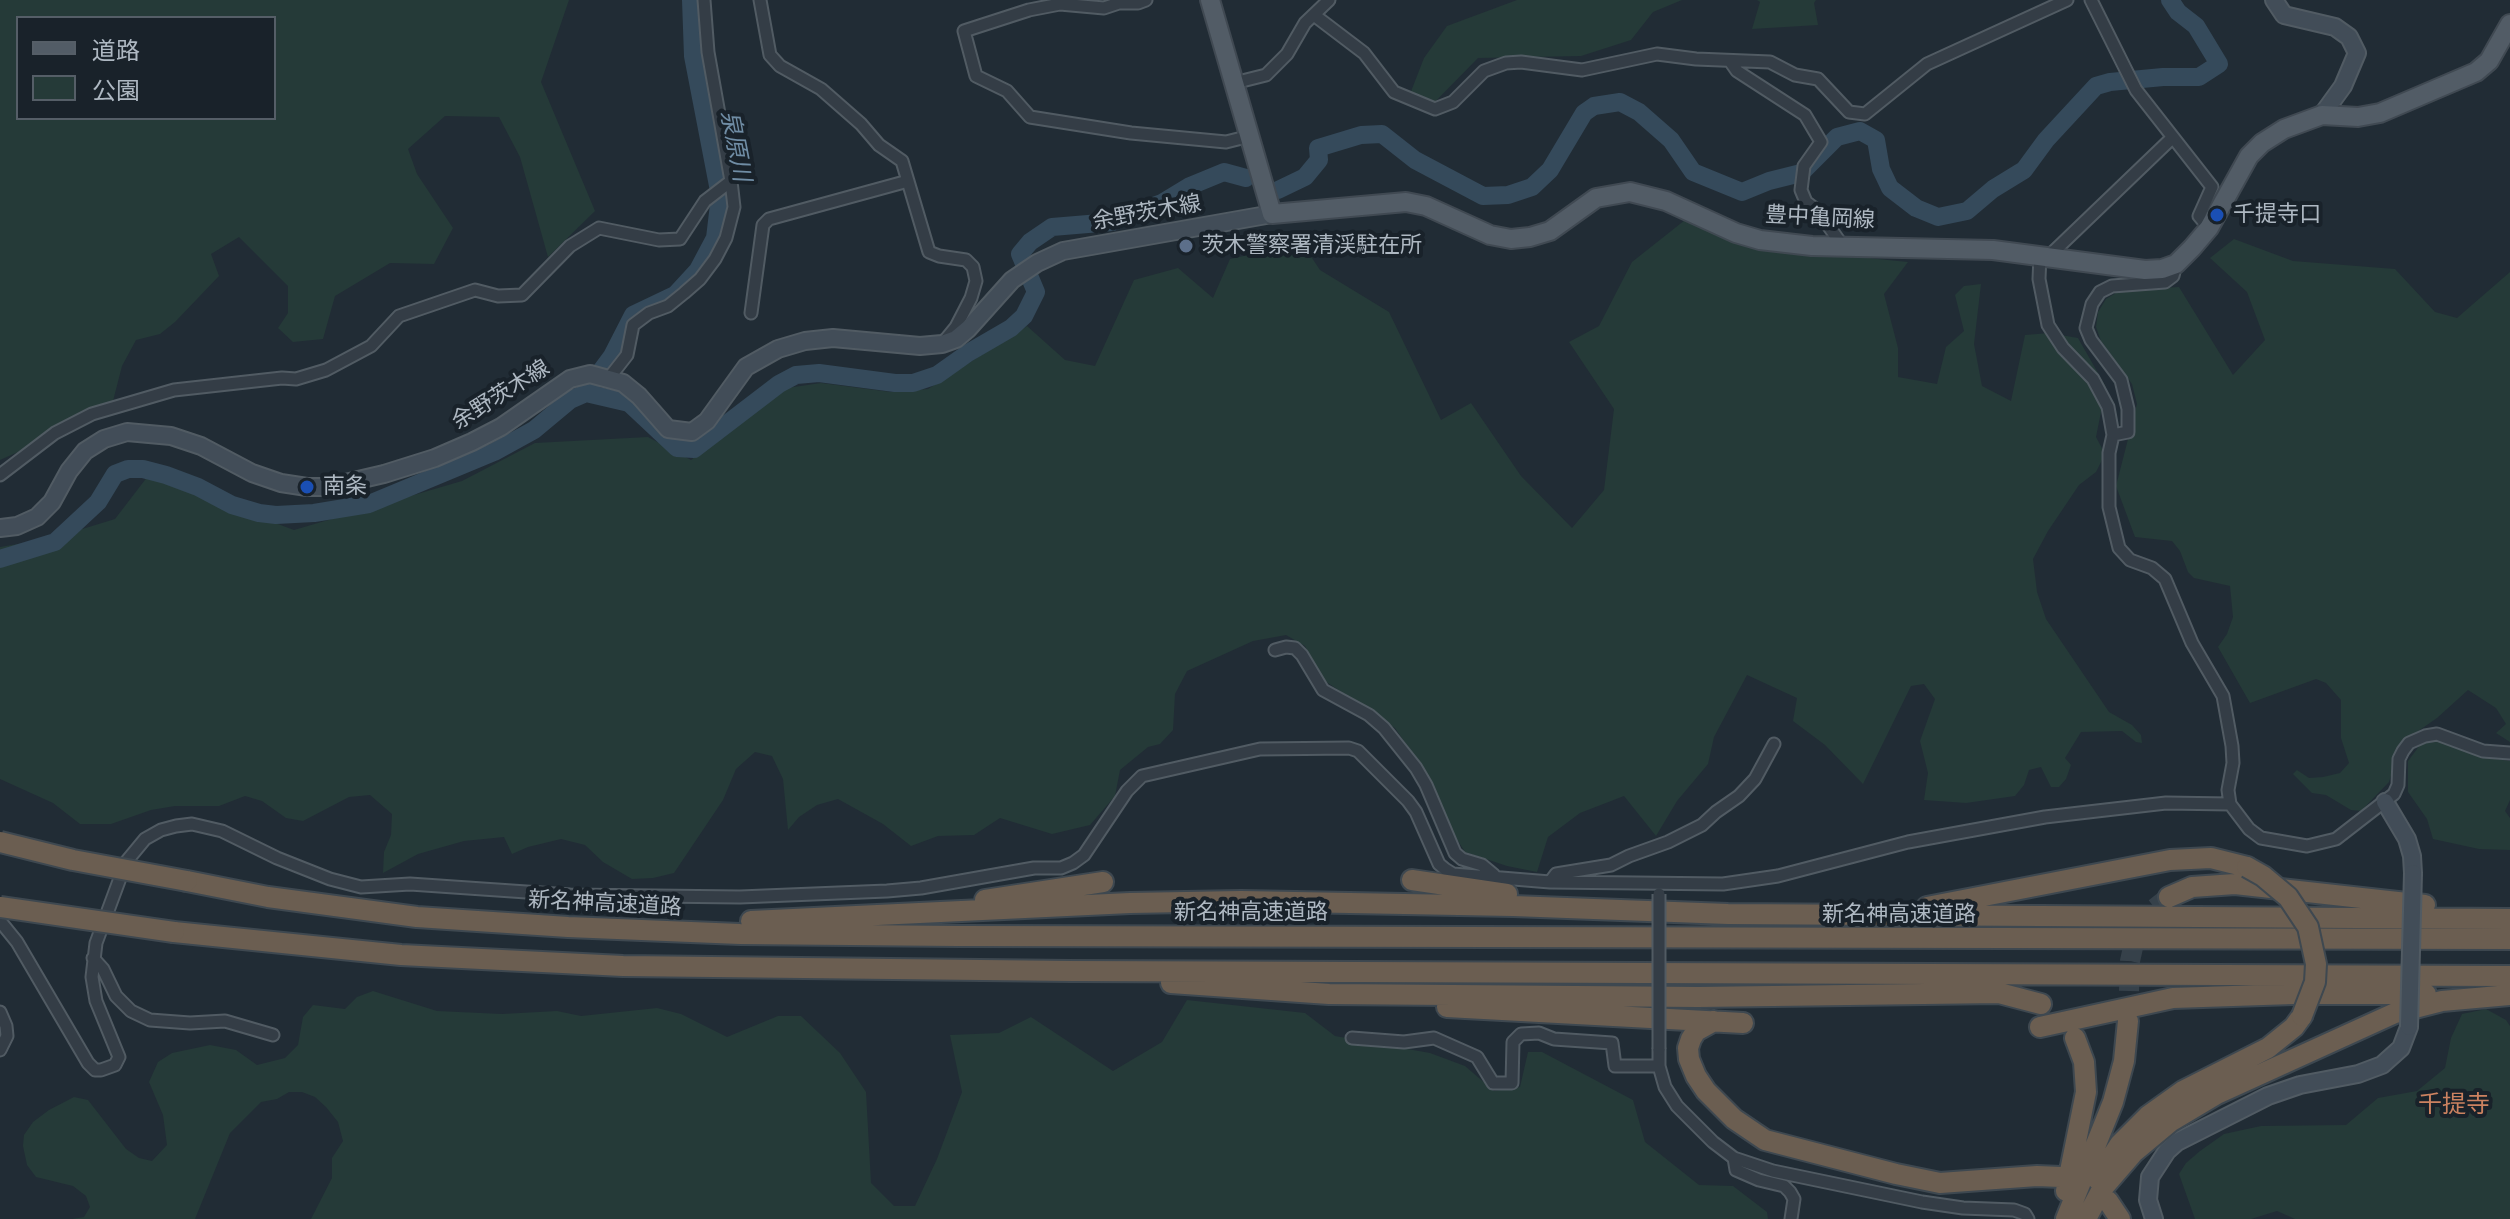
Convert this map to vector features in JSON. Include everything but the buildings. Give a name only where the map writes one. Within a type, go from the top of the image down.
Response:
[{"type":"highway","name":"新名神高速道路","points":[[0,842],[73,860],[268,897],[417,917],[740,934],[2510,939]]},
{"type":"highway","points":[[1852,916],[1943,905],[2192,857],[2230,861],[2247,867],[2288,897],[2308,927],[2314,946],[2316,973],[2311,999],[2302,1016],[2294,1027],[2268,1048],[2183,1091],[2148,1116],[2108,1160],[2090,1193],[2083,1219]]},
{"type":"highway","points":[[1412,880],[1617,910]]},
{"type":"highway","points":[[890,916],[1103,882]]},
{"type":"highway","points":[[2169,897],[2192,887],[2235,884],[2510,917]]},
{"type":"highway","points":[[417,917],[709,922],[1241,901],[1852,916],[2510,917]]},
{"type":"highway","points":[[0,907],[174,932],[369,952],[608,966],[1071,971],[2510,976]]},
{"type":"highway","points":[[1071,971],[1112,983],[1163,982],[1329,994],[1423,1006],[1743,1023]]},
{"type":"highway","points":[[1329,994],[1698,997],[1999,993],[2041,1004]]},
{"type":"highway","points":[[2040,1027],[2173,998],[2293,994],[2510,995]]},
{"type":"highway","points":[[2083,1219],[2102,1189],[2134,1152],[2170,1122],[2217,1094],[2395,1013],[2442,1001],[2510,995]]},
{"type":"highway","points":[[1714,1021],[1696,1031],[1688,1048],[1696,1076],[1706,1091],[1734,1119],[1765,1140],[1940,1183],[2061,1177]]},
{"type":"highway","points":[[2064,1219],[2113,1102],[2124,1061],[2128,1021]]},
{"type":"highway","points":[[2064,1219],[2086,1092],[2084,1062],[2075,1038]]},
{"type":"highway","points":[[2108,1201],[2120,1219]]},
{"type":"main road","points":[[1210,0],[1272,214]]},
{"type":"main road","points":[[2274,0],[2284,15],[2335,27],[2349,37],[2357,53],[2343,86],[2322,115]]},
{"type":"main road","points":[[2176,264],[2209,228],[2239,172],[2255,150],[2284,129],[2322,115],[2358,117],[2380,113],[2476,72],[2489,61],[2510,24]]},
{"type":"main road","name":"豊中亀岡線","points":[[1272,214],[1406,202],[1426,206],[1490,235],[1511,239],[1550,231],[1596,198],[1630,192],[1666,201],[1736,233],[1760,240],[1812,246],[1993,250],[2145,270],[2176,264]]},
{"type":"main road","name":"余野茨木線","points":[[942,344],[956,339],[968,329],[1001,290],[1020,274],[1063,251],[1272,214]]},
{"type":"main road","points":[[601,376],[623,383],[668,429],[692,432],[707,421],[746,367],[778,349],[805,341],[833,338],[920,346],[942,344]]},
{"type":"main road","name":"余野茨木線","points":[[0,528],[17,526],[37,517],[52,502],[69,471],[85,451],[104,439],[127,432],[171,436],[201,446],[252,473],[281,483],[328,487],[384,474],[472,442],[501,427],[570,379],[601,376]]},
{"type":"main road","points":[[2154,1219],[2148,1200],[2150,1177],[2167,1151],[2177,1142],[2268,1096],[2382,1065],[2401,1048],[2409,1027],[2412,856],[2407,839],[2385,802]]},
{"type":"street","points":[[601,376],[627,355],[633,325],[649,313],[668,306],[700,279],[726,238],[734,207],[708,52],[704,0]]},
{"type":"street","points":[[760,0],[770,55],[780,66],[821,89],[879,145],[902,161],[929,252],[966,260],[973,267],[976,281],[971,298],[956,327],[942,344]]},
{"type":"street","points":[[1146,0],[1104,8],[1060,4],[1029,10],[964,31],[976,76],[1007,91],[1030,117],[1131,133],[1226,142],[1250,136]]},
{"type":"street","points":[[1234,83],[1266,75],[1287,54],[1305,23],[1329,0]]},
{"type":"street","points":[[1314,15],[1364,53],[1394,92],[1435,109],[1453,102],[1484,71],[1506,63],[1582,70],[1657,54],[1770,62],[1795,75],[1818,79],[1849,112],[1865,114],[1927,64],[2067,0]]},
{"type":"street","points":[[2091,0],[2136,90],[2212,187],[2199,216],[2209,228]]},
{"type":"street","points":[[1730,61],[1737,71],[1805,115],[1821,142],[1804,166],[1801,190],[1806,202],[1818,211],[1842,245]]},
{"type":"street","points":[[2172,138],[2044,256],[2039,279],[2048,325],[2063,348],[2093,379],[2108,407],[2113,435],[2109,453],[2109,507],[2119,548],[2130,560],[2152,568],[2165,579],[2192,643],[2223,696],[2232,746],[2233,763],[2228,790],[2230,804],[2249,829],[2261,838],[2307,846],[2336,839],[2385,802],[2398,785],[2399,759],[2416,739],[2437,734],[2483,751],[2510,753]]},
{"type":"street","points":[[0,475],[55,433],[92,414],[174,390],[311,375],[371,346],[399,316],[428,305],[475,290],[498,296],[522,295],[570,246],[599,228],[659,240],[680,239],[705,201],[731,181]]},
{"type":"street","points":[[751,313],[763,225],[769,219],[908,181]]},
{"type":"street","points":[[2113,435],[2128,432],[2128,409],[2121,380],[2091,340],[2086,328],[2092,304],[2100,292],[2112,286],[2165,282],[2173,276],[2176,264]]},
{"type":"street","points":[[1275,650],[1295,648],[1323,690],[1369,715],[1384,728],[1426,785],[1455,853],[1462,859],[1482,865],[1495,875]]},
{"type":"street","points":[[1550,882],[1556,874],[1611,865],[1702,825],[1755,779],[1774,744]]},
{"type":"street","points":[[0,921],[17,942],[88,1063],[95,1070],[101,1070],[115,1065],[119,1057],[96,1001],[92,977],[96,943],[126,862],[145,839],[161,830],[192,824],[222,831],[317,874],[361,887],[410,884],[649,897],[843,895],[921,888],[1034,868],[1061,868],[1084,855],[1127,791],[1142,776],[1260,749],[1349,748],[1358,751],[1408,801],[1439,864],[1453,874],[1659,888],[1723,884],[1778,876],[1908,842],[2113,808],[2166,803],[2230,804]]},
{"type":"street","points":[[1659,888],[1659,1066],[1665,1087],[1677,1106],[1713,1142],[1734,1158],[1773,1171],[1962,1213],[2014,1210],[2025,1214],[2028,1219]]},
{"type":"street","points":[[93,958],[103,969],[116,996],[131,1011],[150,1020],[190,1023],[225,1021],[273,1035]]},
{"type":"street","points":[[0,1012],[7,1036],[0,1050]]},
{"type":"street","points":[[1352,1038],[1404,1042],[1434,1038],[1477,1057],[1493,1083],[1512,1083],[1513,1042],[1521,1034],[1539,1033],[1554,1039],[1612,1043],[1615,1066],[1659,1066]]},
{"type":"street","points":[[1734,1158],[1736,1170],[1784,1186],[1790,1192],[1794,1199],[1791,1219]]},
{"type":"green space","points":[[0,0],[569,0],[541,82],[595,211],[548,257],[520,157],[499,117],[445,116],[408,149],[417,174],[453,228],[434,264],[390,263],[335,296],[323,339],[293,342],[278,328],[288,313],[288,286],[239,237],[211,254],[219,276],[175,322],[160,334],[136,340],[122,366],[113,401],[36,444],[0,460]]},
{"type":"green space","points":[[1517,0],[1682,0],[1653,12],[1631,40],[1581,56],[1478,58],[1428,109],[1410,94],[1424,58],[1447,26]]},
{"type":"green space","points":[[1757,0],[1816,0],[1818,25],[1752,29],[1760,2]]},
{"type":"green space","points":[[1685,220],[1759,247],[1908,262],[1884,294],[1898,348],[1898,377],[1937,384],[1946,347],[1964,331],[1955,295],[1964,286],[1981,284],[1974,344],[1982,386],[2011,401],[2025,335],[2049,333],[2078,338],[2106,387],[2096,437],[2105,454],[2096,472],[2079,485],[2033,559],[2037,592],[2046,619],[2109,712],[2132,725],[2141,735],[2142,743],[2122,731],[2081,732],[2065,758],[2071,765],[2059,787],[2051,787],[2041,767],[2029,770],[2024,785],[2015,796],[1966,803],[1924,800],[1928,773],[1920,741],[1935,699],[1924,684],[1911,686],[1863,784],[1825,745],[1793,721],[1797,698],[1747,675],[1714,737],[1708,764],[1677,801],[1656,836],[1624,796],[1580,813],[1548,837],[1537,872],[1465,852],[1453,833],[1431,781],[1395,728],[1322,679],[1305,646],[1286,635],[1253,641],[1187,671],[1175,694],[1173,730],[1160,744],[1148,747],[1120,770],[1115,796],[1090,825],[1052,834],[1000,818],[974,835],[938,836],[911,846],[883,824],[838,799],[817,805],[799,817],[788,830],[783,779],[772,756],[755,752],[736,769],[723,800],[674,873],[632,879],[603,862],[585,845],[561,839],[512,854],[504,837],[464,841],[418,854],[383,873],[392,814],[370,795],[349,797],[303,821],[286,818],[262,801],[245,796],[219,806],[175,806],[151,810],[111,824],[80,824],[53,803],[0,779],[0,547],[53,538],[115,519],[148,476],[294,530],[462,481],[535,443],[648,437],[691,460],[787,388],[821,383],[891,392],[928,389],[1027,326],[1065,360],[1095,366],[1134,280],[1178,268],[1213,298],[1230,259],[1302,243],[1320,270],[1389,312],[1441,420],[1471,403],[1521,476],[1572,528],[1604,490],[1614,409],[1569,342],[1599,326],[1632,262]]},
{"type":"green space","points":[[2234,239],[2293,261],[2395,269],[2435,312],[2457,318],[2510,272],[2510,742],[2496,733],[2506,724],[2496,708],[2468,690],[2437,718],[2401,743],[2389,782],[2361,811],[2351,810],[2326,795],[2312,793],[2293,774],[2297,770],[2309,778],[2323,777],[2340,773],[2349,763],[2341,738],[2341,700],[2326,683],[2316,679],[2250,703],[2218,647],[2233,617],[2230,586],[2194,578],[2172,541],[2135,537],[2116,486],[2137,404],[2132,384],[2101,341],[2096,327],[2098,312],[2106,299],[2119,291],[2179,287],[2233,375],[2265,340],[2247,292],[2210,258]]},
{"type":"green space","points":[[2440,741],[2480,757],[2510,761],[2510,800],[2505,811],[2510,818],[2510,850],[2479,849],[2433,839],[2427,819],[2408,792],[2408,761],[2420,745]]},
{"type":"green space","points":[[373,991],[437,1011],[502,1014],[557,1011],[581,1016],[657,1008],[681,1014],[727,1037],[778,1016],[801,1016],[840,1053],[866,1092],[871,1183],[894,1206],[915,1206],[937,1159],[962,1092],[950,1035],[999,1033],[1031,1017],[1113,1071],[1162,1042],[1187,1000],[1305,1013],[1335,1036],[1430,1053],[1465,1066],[1494,1091],[1520,1087],[1528,1052],[1542,1052],[1633,1100],[1645,1142],[1699,1185],[1733,1186],[1767,1212],[1768,1219],[311,1219],[332,1178],[332,1158],[343,1141],[338,1122],[326,1107],[315,1097],[302,1092],[289,1092],[277,1099],[261,1102],[230,1133],[195,1219],[72,1219],[84,1217],[90,1207],[86,1196],[73,1186],[36,1177],[27,1165],[24,1135],[33,1122],[74,1097],[88,1100],[126,1149],[139,1158],[152,1161],[167,1145],[163,1115],[149,1082],[158,1062],[172,1053],[210,1045],[236,1050],[257,1065],[285,1058],[298,1045],[303,1017],[313,1005],[345,1009],[357,997]]},
{"type":"green space","points":[[2486,1009],[2506,1020],[2510,1026],[2510,1219],[2295,1219],[2277,1211],[2251,1219],[2195,1219],[2179,1174],[2200,1151],[2224,1134],[2261,1126],[2346,1125],[2378,1098],[2417,1091],[2445,1068],[2451,1038],[2462,1014]]},
{"type":"waterway","name":"泉原川","points":[[589,387],[612,356],[633,315],[675,295],[698,270],[715,238],[720,196],[693,56],[691,0]]},
{"type":"waterway","points":[[1278,190],[1305,177],[1319,160],[1318,148],[1361,135],[1382,134],[1415,160],[1483,196],[1508,195],[1532,187],[1550,170],[1584,113],[1594,106],[1620,102],[1639,112],[1671,140],[1693,172],[1742,192],[1801,173],[1837,137],[1860,131],[1876,140],[1881,169],[1890,188],[1916,208],[1938,217],[1967,211],[1993,189],[2024,170],[2046,140],[2096,86],[2163,77],[2199,77],[2219,64],[2196,26],[2178,12],[2170,0]]},
{"type":"waterway","points":[[0,559],[55,542],[98,502],[115,474],[128,469],[166,475],[232,505],[259,513],[314,513],[369,504],[494,452],[534,430],[570,400],[586,393],[629,403],[677,448],[694,449],[779,384],[796,375],[819,373],[913,383],[937,375],[1011,328],[1024,316],[1036,292],[1020,254],[1030,242],[1052,227],[1112,222],[1162,203],[1190,186],[1224,172],[1246,178]]},
{"type":"tunnel","points":[[2128,1021],[2130,961],[2136,934],[2151,911],[2169,897]]},
{"type":"place","name":"千提寺口","points":[[2217,215]]},
{"type":"place","name":"茨木警察署清渓駐在所","points":[[1186,246]]},
{"type":"place","name":"南条","points":[[307,487]]},
{"type":"district","name":"千提寺","points":[[2454,1105]]}]
